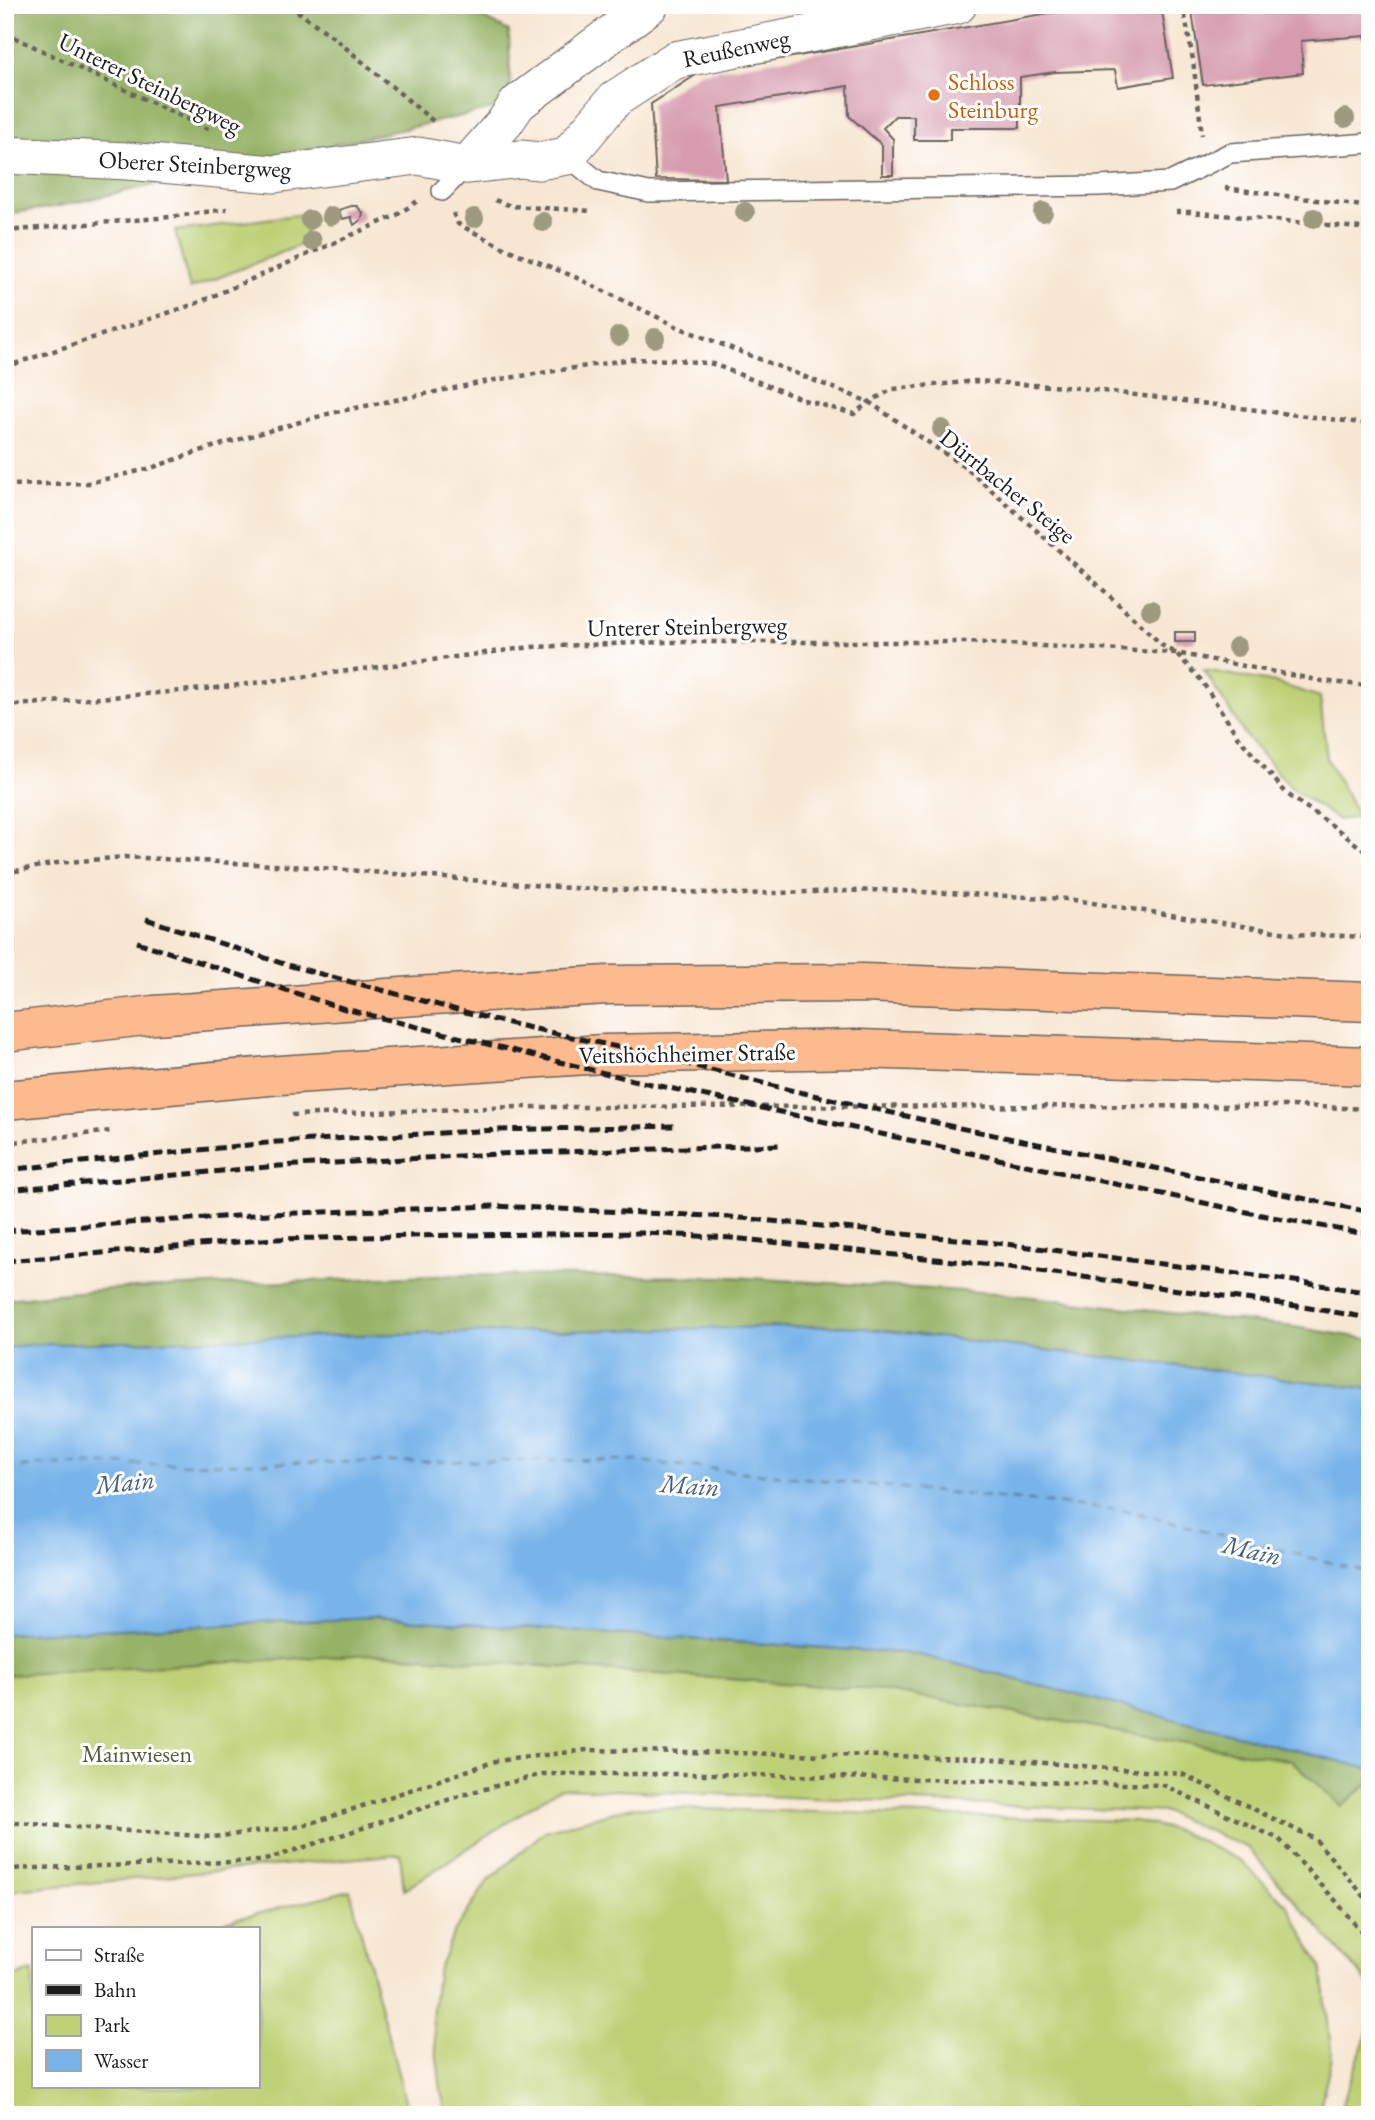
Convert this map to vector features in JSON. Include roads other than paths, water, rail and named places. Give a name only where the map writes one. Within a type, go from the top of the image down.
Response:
[{"type":"highway","points":[[5,1032],[154,1014],[608,985],[863,983],[1370,1002]]},
{"type":"highway","points":[[1320,1000],[1370,1009]]},
{"type":"highway","name":"Veitshöchheimer Straße","points":[[5,1100],[280,1075],[617,1054],[859,1049],[1370,1066]]},
{"type":"street","points":[[467,165],[519,103],[650,5]]},
{"type":"street","name":"Reußenweg","points":[[567,156],[615,99],[674,60],[958,5]]},
{"type":"street","name":"Oberer Steinbergweg","points":[[5,155],[127,160],[274,174],[418,156],[467,165]]},
{"type":"street","points":[[467,165],[567,156]]},
{"type":"lane","points":[[567,156],[598,181],[649,192],[1099,186],[1170,181],[1230,153],[1370,143]]},
{"type":"lane","points":[[442,191],[467,165]]},
{"type":"water","name":"Main","points":[[846,1326],[1370,1389],[1370,1769],[916,1654],[374,1618],[5,1634],[5,1348],[26,1345],[396,1334]]},
{"type":"railway","points":[[146,919],[287,965],[499,1021],[955,1127],[1370,1212]]},
{"type":"railway","points":[[137,942],[345,1009],[633,1080],[1256,1214],[1370,1235]]},
{"type":"railway","points":[[5,1170],[277,1142],[496,1130],[675,1126]]},
{"type":"railway","points":[[5,1190],[279,1166],[496,1154],[782,1145]]},
{"type":"railway","points":[[5,1231],[268,1214],[495,1206],[730,1217],[1006,1244],[1370,1293]]},
{"type":"railway","points":[[5,1261],[274,1239],[645,1233],[732,1238],[1002,1266],[1370,1318]]},
{"type":"place","name":"Schloss Steinburg","points":[[934,95]]},
{"type":"park label","name":"Mainwiesen","points":[[137,1753]]}]
